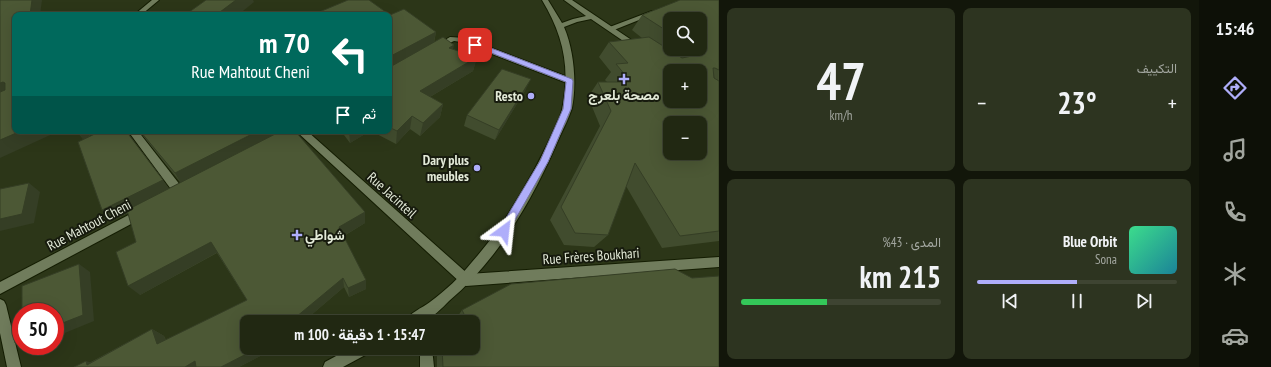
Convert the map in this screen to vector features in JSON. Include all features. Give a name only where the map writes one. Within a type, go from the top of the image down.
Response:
[{"type":"street","points":[[141,12],[156,0]]},
{"type":"street","points":[[427,315],[466,280],[504,231],[544,162],[567,109],[570,81],[569,52],[561,26],[545,0]]},
{"type":"street","points":[[567,0],[643,50]]},
{"type":"street","points":[[611,28],[656,11]]},
{"type":"street","points":[[561,26],[575,20],[593,17]]},
{"type":"street","points":[[432,50],[453,39],[462,40],[570,81]]},
{"type":"street","points":[[135,134],[180,193]]},
{"type":"street","name":"Rue Jacinteil","points":[[298,134],[466,280]]},
{"type":"street","name":"Rue Mahtout Cheni","points":[[0,288],[152,208]]},
{"type":"street","name":"Rue Frères Boukhari","points":[[466,280],[719,262]]},
{"type":"street","points":[[0,304],[14,367]]},
{"type":"street","points":[[330,367],[351,355]]},
{"type":"street","points":[[426,355],[427,367]]},
{"type":"building","points":[[0,0],[32,0],[30,12],[12,12],[12,134],[14,134],[0,140],[0,92],[5,90],[5,83],[0,83]]},
{"type":"building","points":[[206,0],[236,0],[220,12],[189,12]]},
{"type":"building","points":[[348,0],[369,0],[386,12],[319,12]]},
{"type":"building","points":[[680,0],[719,0],[719,70],[713,68],[714,78],[719,81],[719,231],[680,236],[635,163],[608,235],[575,233],[561,207],[611,111],[598,82],[631,82],[616,64],[628,63],[609,42],[649,37],[663,46],[663,56],[679,56],[682,58],[707,56],[707,12],[663,12],[663,28],[642,15]]},
{"type":"building","points":[[404,9],[436,32],[392,55],[392,14]]},
{"type":"building","points":[[443,37],[454,45],[449,48],[477,57],[420,91],[443,104],[423,123],[412,116],[397,131],[392,128],[392,66]]},
{"type":"building","points":[[502,69],[531,79],[499,130],[467,115]]},
{"type":"building","points":[[95,134],[128,134],[163,180],[102,210],[78,142]]},
{"type":"building","points":[[142,134],[252,134],[175,173]]},
{"type":"building","points":[[275,134],[298,134],[365,212],[339,227],[366,280],[348,288],[343,278],[298,315],[240,315],[240,355],[244,355],[221,367],[196,367],[195,361],[185,367],[74,367],[86,361],[87,365],[152,329],[157,344],[247,300],[211,242],[128,286],[116,252],[136,242],[127,210]]},
{"type":"building","points":[[29,183],[22,214],[0,219],[0,189]]},
{"type":"building","points":[[79,264],[83,315],[64,322],[64,303],[22,303],[22,286]]},
{"type":"building","points":[[675,269],[692,278],[719,276],[719,367],[443,367],[442,355],[480,355],[480,315],[464,315],[462,310],[511,284]]},
{"type":"place","name":"مصحة بلعرج","points":[[624,79]]},
{"type":"place","name":"Resto","points":[[531,96]]},
{"type":"place","name":"Dary plus meubles","points":[[477,168]]},
{"type":"place","name":"شواطي","points":[[297,235]]},
{"type":"route","points":[[475,45],[570,81],[567,109],[544,162],[504,231]]}]
